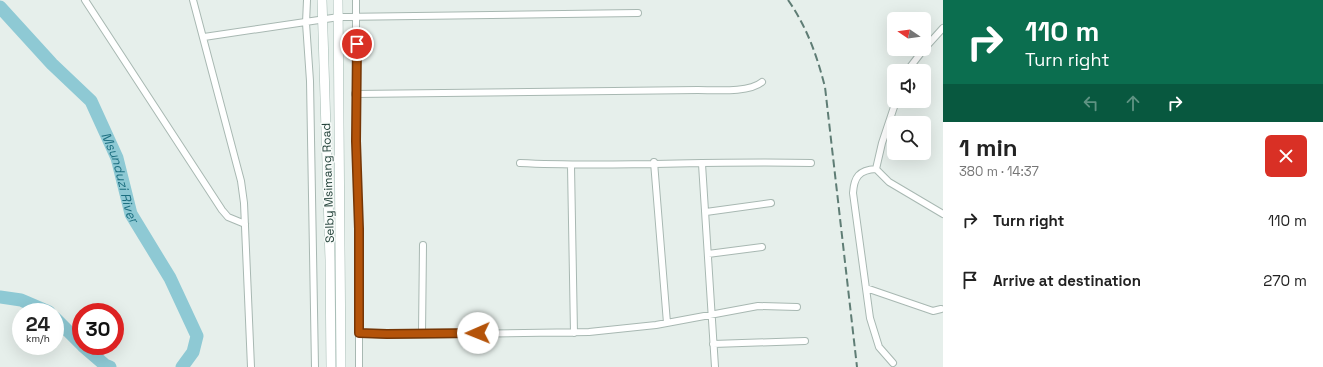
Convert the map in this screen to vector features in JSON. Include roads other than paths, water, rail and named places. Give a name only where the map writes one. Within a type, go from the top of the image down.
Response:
[{"type":"main road","name":"Selby Msimang Road","points":[[322,0],[330,260],[331,367]]},
{"type":"main road","name":"Selby Msimang Road","points":[[338,0],[341,367]]},
{"type":"street","points":[[85,0],[222,210],[228,217],[245,224]]},
{"type":"street","points":[[193,0],[241,181],[245,224],[251,367]]},
{"type":"street","points":[[307,0],[306,23],[310,81],[315,367]]},
{"type":"street","points":[[356,0],[355,94],[359,229],[359,367]]},
{"type":"street","points":[[204,37],[322,20],[357,17],[638,14]]},
{"type":"street","points":[[931,41],[943,28]]},
{"type":"street","points":[[912,64],[919,56]]},
{"type":"street","points":[[355,94],[713,90],[744,89],[758,86],[762,82]]},
{"type":"street","points":[[876,169],[882,143],[894,108]]},
{"type":"street","points":[[654,162],[667,323]]},
{"type":"street","points":[[520,164],[571,166],[654,162],[702,164],[757,162],[811,163]]},
{"type":"street","points":[[702,164],[715,367]]},
{"type":"street","points":[[571,166],[574,333]]},
{"type":"street","points":[[876,169],[889,182],[943,214]]},
{"type":"street","points":[[876,169],[863,171],[858,175],[855,180],[853,193],[874,335],[879,347],[893,363]]},
{"type":"street","points":[[706,212],[771,203]]},
{"type":"street","points":[[422,334],[423,245]]},
{"type":"street","points":[[708,254],[762,247]]},
{"type":"street","points":[[866,288],[933,311],[942,309]]},
{"type":"street","points":[[359,333],[574,333],[638,328],[758,306],[797,307]]},
{"type":"street","points":[[714,344],[805,341]]},
{"type":"waterway","name":"Msunduzi River","points":[[0,7],[52,64],[91,101],[117,158],[131,214],[170,278],[197,336],[193,352],[182,367]]},
{"type":"waterway","name":"Msunduzi River","points":[[0,297],[21,300],[28,303]]},
{"type":"waterway","name":"Msunduzi River","points":[[64,327],[72,335]]},
{"type":"waterway","name":"Msunduzi River","points":[[93,355],[105,365],[110,367]]},
{"type":"railway","points":[[788,0],[795,10],[811,42],[825,87],[857,367]]}]
